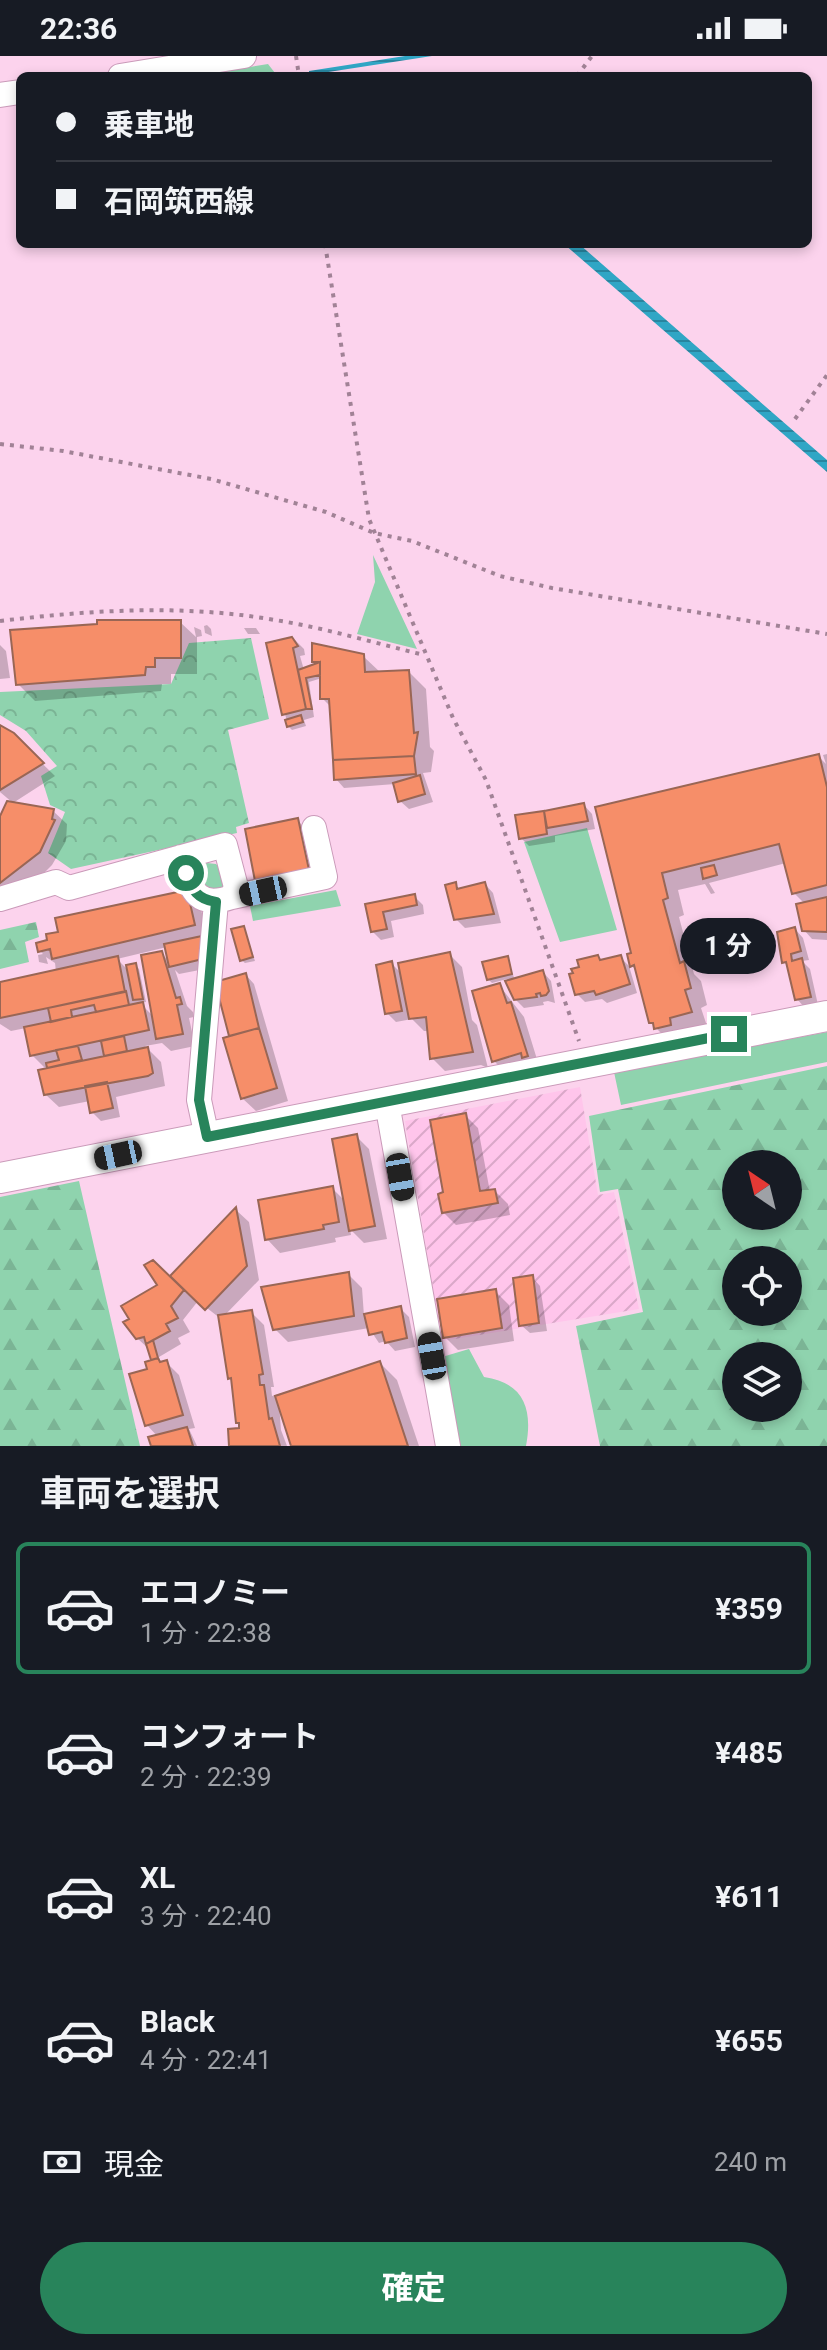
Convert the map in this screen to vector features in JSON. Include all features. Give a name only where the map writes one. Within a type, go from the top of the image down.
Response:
[{"type":"main road","points":[[0,1178],[827,1016]]},
{"type":"street","points":[[145,72],[244,56]]},
{"type":"street","points":[[181,857],[192,888],[203,900],[224,900],[325,877],[314,828]]},
{"type":"street","points":[[0,899],[56,882],[69,888],[225,845],[236,887],[224,900],[199,1100],[207,1137]]},
{"type":"street","points":[[387,1103],[448,1446]]},
{"type":"path","points":[[326,248],[374,533],[425,655],[486,780],[587,1062]]},
{"type":"path","points":[[795,419],[827,375]]},
{"type":"path","points":[[0,444],[63,451],[211,479],[326,512],[374,533],[412,541],[500,576],[552,588],[827,634]]},
{"type":"path","points":[[0,621],[89,610],[190,611],[275,620],[425,655]]},
{"type":"shaded area","points":[[580,1087],[598,1195],[614,1192],[639,1309],[442,1341],[405,1121]]},
{"type":"green space","points":[[268,64],[274,72],[217,72]]},
{"type":"green space","points":[[373,555],[417,649],[357,634],[375,582]]},
{"type":"green space","points":[[251,638],[269,719],[228,730],[249,823],[236,827],[237,833],[71,869],[48,853],[65,812],[50,805],[41,776],[57,766],[26,731],[0,715],[0,692],[171,684],[189,643]]},
{"type":"green space","points":[[587,828],[617,930],[560,942],[524,842]]},
{"type":"green space","points":[[216,864],[227,876],[228,884],[213,894],[196,876],[198,866]]},
{"type":"green space","points":[[336,890],[341,906],[253,921],[250,906]]},
{"type":"green space","points":[[36,922],[39,937],[25,942],[29,962],[0,969],[0,930]]},
{"type":"green space","points":[[827,1032],[827,1062],[621,1105],[614,1072]]},
{"type":"green space","points":[[827,1066],[827,1446],[600,1446],[576,1326],[643,1312],[618,1189],[600,1192],[589,1116]]},
{"type":"green space","points":[[79,1181],[140,1446],[0,1446],[0,1197]]},
{"type":"green space","points":[[469,1349],[484,1377],[508,1385],[523,1400],[528,1420],[526,1446],[459,1446],[442,1357]]},
{"type":"water","points":[[405,56],[432,56],[328,72],[309,71]]},
{"type":"water","points":[[569,248],[584,248],[827,460],[827,472]]},
{"type":"building","points":[[97,620],[181,620],[181,658],[155,658],[155,667],[146,667],[145,675],[16,685],[10,630],[97,624]]},
{"type":"building","points":[[292,637],[298,646],[293,648],[306,709],[282,715],[266,643]]},
{"type":"building","points":[[312,643],[364,654],[365,672],[409,670],[414,733],[418,732],[414,756],[333,760],[329,699],[320,699],[320,662],[312,662]]},
{"type":"building","points":[[320,662],[320,675],[306,678],[312,709],[306,709],[298,670]]},
{"type":"building","points":[[301,715],[303,722],[287,727],[285,720]]},
{"type":"building","points":[[0,725],[14,733],[44,763],[0,790]]},
{"type":"building","points":[[819,754],[827,787],[827,885],[792,894],[779,844],[662,873],[668,898],[663,900],[680,963],[684,961],[691,988],[685,990],[692,1012],[670,1018],[671,1025],[654,1029],[653,1023],[649,1023],[634,965],[630,967],[627,954],[631,953],[595,807]]},
{"type":"building","points":[[414,756],[416,774],[334,780],[333,760]]},
{"type":"building","points":[[420,775],[425,794],[398,802],[393,783]]},
{"type":"building","points":[[7,801],[54,809],[52,819],[55,820],[40,852],[0,883],[0,816]]},
{"type":"building","points":[[584,803],[588,821],[547,828],[544,811]]},
{"type":"building","points":[[544,811],[547,834],[519,839],[515,815]]},
{"type":"building","points":[[298,818],[309,870],[255,881],[245,829]]},
{"type":"building","points":[[714,865],[717,875],[703,879],[701,868]]},
{"type":"building","points":[[456,882],[457,889],[485,882],[494,914],[454,920],[445,885]]},
{"type":"building","points":[[187,890],[195,925],[52,959],[50,949],[38,952],[36,943],[47,940],[46,934],[58,932],[55,918]]},
{"type":"building","points":[[415,894],[417,905],[383,912],[387,929],[371,932],[365,904]]},
{"type":"building","points":[[827,897],[827,932],[802,931],[796,904]]},
{"type":"building","points":[[244,926],[253,957],[240,961],[231,929]]},
{"type":"building","points":[[795,927],[801,951],[791,954],[792,961],[802,958],[811,997],[795,1000],[786,962],[782,963],[777,932]]},
{"type":"building","points":[[202,936],[207,958],[169,967],[164,944]]},
{"type":"building","points":[[162,951],[176,998],[180,997],[182,1004],[177,1005],[183,1034],[156,1039],[141,955]]},
{"type":"building","points":[[450,952],[473,1052],[430,1059],[426,1017],[409,1019],[398,963]]},
{"type":"building","points":[[598,955],[600,960],[621,955],[630,984],[596,995],[594,991],[575,995],[569,974],[573,973],[571,969],[579,967],[577,960]]},
{"type":"building","points":[[118,956],[125,992],[0,1018],[0,982]]},
{"type":"building","points":[[508,956],[512,974],[487,980],[482,962]]},
{"type":"building","points":[[392,961],[402,1011],[385,1014],[376,965]]},
{"type":"building","points":[[136,963],[143,999],[133,1000],[126,965]]},
{"type":"building","points":[[543,970],[549,991],[546,995],[541,996],[540,993],[536,994],[537,997],[514,1000],[505,981]]},
{"type":"building","points":[[246,973],[259,1028],[229,1036],[215,982]]},
{"type":"building","points":[[500,983],[507,1003],[511,1002],[528,1056],[522,1058],[521,1053],[492,1062],[472,991]]},
{"type":"building","points":[[126,991],[129,1005],[96,1012],[94,1005],[71,1010],[72,1017],[51,1022],[48,1008]]},
{"type":"building","points":[[143,1002],[149,1030],[30,1056],[24,1027]]},
{"type":"building","points":[[259,1028],[277,1088],[241,1099],[223,1038]]},
{"type":"building","points":[[124,1036],[127,1051],[104,1056],[101,1041]]},
{"type":"building","points":[[78,1046],[82,1060],[47,1068],[46,1063],[59,1060],[56,1050]]},
{"type":"building","points":[[148,1047],[153,1073],[148,1076],[44,1095],[38,1070]]},
{"type":"building","points":[[107,1082],[113,1108],[90,1113],[85,1086]]},
{"type":"building","points":[[466,1113],[480,1191],[495,1189],[498,1203],[442,1213],[438,1194],[443,1192],[430,1120]]},
{"type":"building","points":[[357,1134],[375,1226],[349,1231],[332,1139]]},
{"type":"building","points":[[333,1186],[339,1222],[323,1225],[324,1229],[265,1240],[258,1200]]},
{"type":"building","points":[[236,1207],[247,1266],[205,1310],[170,1276]]},
{"type":"building","points":[[153,1260],[184,1290],[171,1306],[178,1318],[166,1324],[170,1331],[146,1344],[144,1337],[136,1339],[123,1322],[129,1319],[121,1306],[157,1285],[144,1265]]},
{"type":"building","points":[[349,1272],[354,1316],[273,1330],[261,1287]]},
{"type":"building","points":[[533,1275],[539,1323],[519,1326],[513,1278]]},
{"type":"building","points":[[496,1289],[502,1328],[443,1338],[437,1299]]},
{"type":"building","points":[[401,1306],[407,1338],[385,1343],[382,1332],[369,1335],[364,1314]]},
{"type":"building","points":[[252,1310],[263,1374],[259,1375],[260,1385],[264,1385],[269,1419],[272,1418],[280,1446],[229,1446],[228,1429],[239,1428],[239,1423],[236,1423],[231,1378],[228,1379],[218,1315]]},
{"type":"building","points":[[153,1340],[158,1358],[151,1360],[146,1344]]},
{"type":"building","points":[[158,1358],[160,1362],[167,1360],[183,1415],[145,1426],[129,1374],[147,1369],[145,1362]]},
{"type":"building","points":[[380,1361],[408,1446],[291,1446],[275,1396]]},
{"type":"building","points":[[187,1427],[193,1446],[151,1446],[148,1437]]},
{"type":"route","points":[[186,873],[192,888],[203,900],[216,902],[199,1100],[207,1137],[729,1034]]}]
